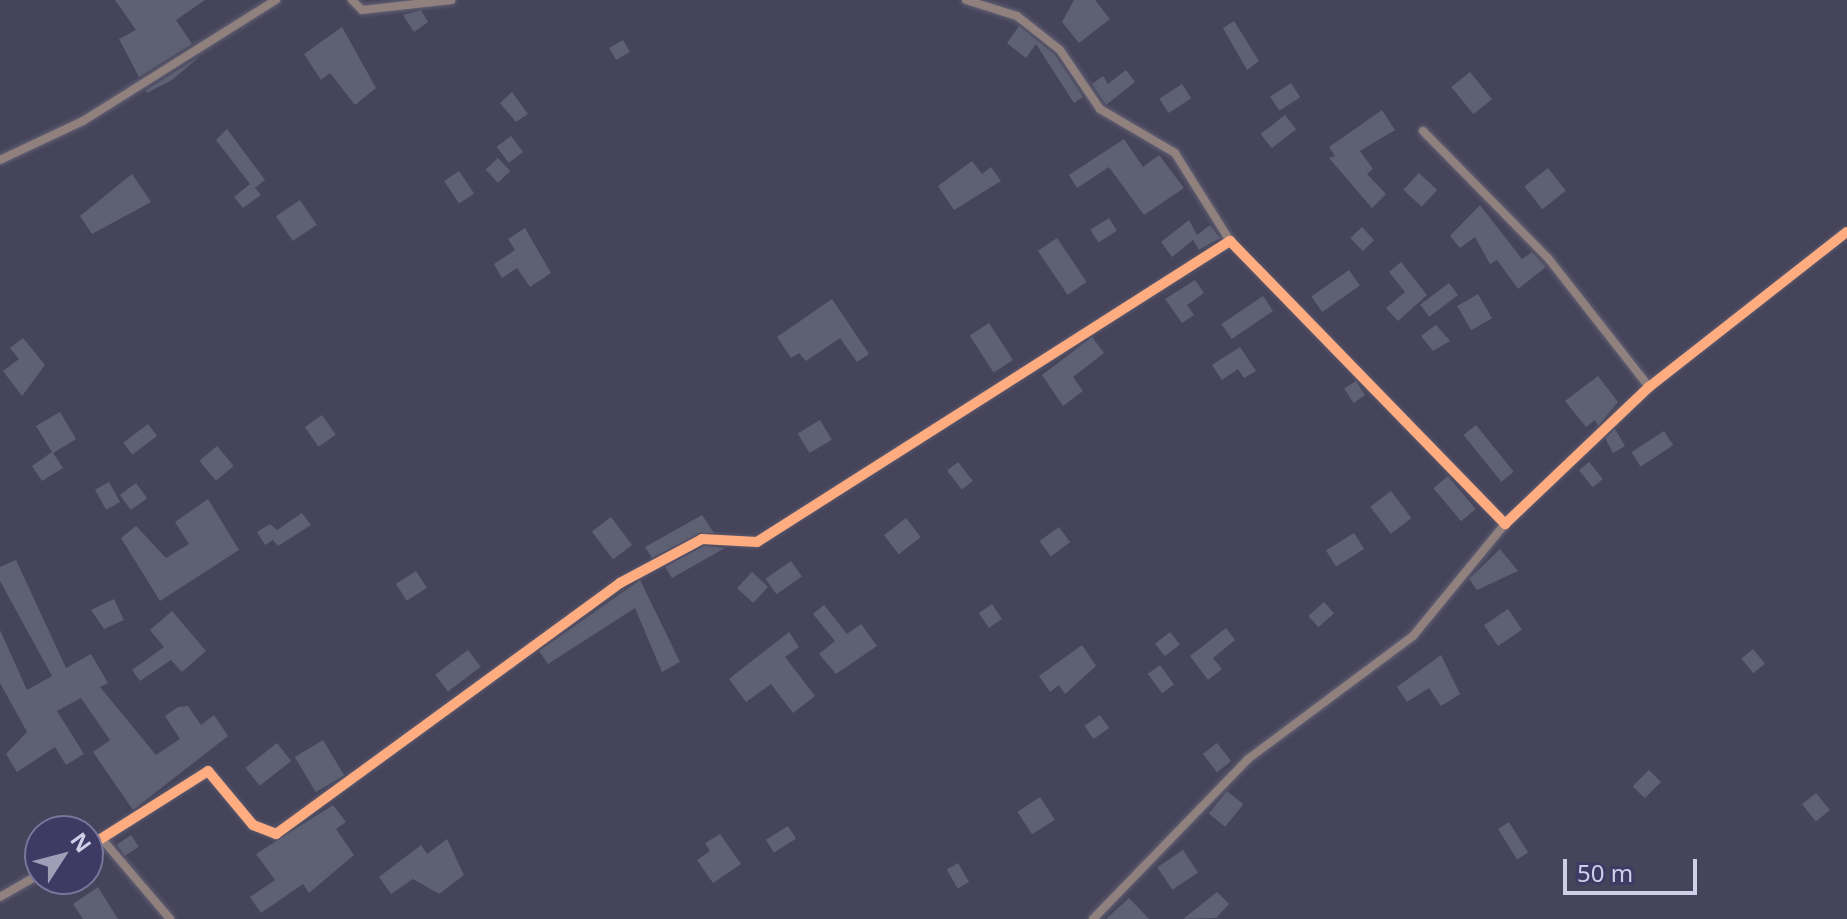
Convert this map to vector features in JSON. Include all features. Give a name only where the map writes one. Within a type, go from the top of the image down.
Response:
[{"type":"street","points":[[0,160],[83,121],[276,0]]},
{"type":"street","points":[[352,0],[362,10],[451,0]]},
{"type":"street","points":[[966,0],[1017,16],[1060,50],[1100,109],[1175,153],[1230,241],[1505,524]]},
{"type":"street","points":[[1423,131],[1548,258],[1649,387]]},
{"type":"street","points":[[1093,919],[1248,759],[1413,636],[1505,524],[1649,387],[1847,232]]},
{"type":"street","points":[[104,838],[208,771],[253,825],[276,834],[620,583],[702,539],[757,542],[1230,241]]},
{"type":"street","points":[[104,841],[170,919]]},
{"type":"street","points":[[0,897],[24,883]]},
{"type":"building","points":[[115,0],[205,0],[176,20],[192,44],[139,77],[119,39],[136,30]]},
{"type":"building","points":[[1074,0],[1095,0],[1110,19],[1079,43],[1062,22]]},
{"type":"building","points":[[421,10],[428,22],[414,32],[403,15]]},
{"type":"building","points":[[1234,21],[1259,61],[1247,70],[1223,28]]},
{"type":"building","points":[[1019,26],[1055,55],[1083,97],[1074,103],[1036,44],[1026,58],[1007,43]]},
{"type":"building","points":[[342,27],[376,88],[355,105],[330,73],[321,80],[304,54]]},
{"type":"building","points":[[623,40],[630,52],[616,60],[609,48]]},
{"type":"building","points":[[200,56],[172,80],[147,93],[146,90]]},
{"type":"building","points":[[1126,70],[1135,82],[1106,105],[1092,84],[1103,76],[1108,84]]},
{"type":"building","points":[[1470,72],[1492,99],[1473,114],[1451,87]]},
{"type":"building","points":[[1291,83],[1300,97],[1279,111],[1270,97]]},
{"type":"building","points":[[1182,84],[1191,98],[1169,113],[1159,99]]},
{"type":"building","points":[[512,92],[528,114],[516,122],[500,103]]},
{"type":"building","points":[[1382,110],[1395,130],[1360,151],[1373,169],[1367,174],[1386,194],[1372,208],[1329,158],[1335,156],[1329,147]]},
{"type":"building","points":[[1285,115],[1296,129],[1272,148],[1261,134]]},
{"type":"building","points":[[227,129],[265,180],[255,188],[261,195],[243,208],[234,197],[250,184],[216,140]]},
{"type":"building","points":[[511,136],[523,152],[509,163],[497,147]]},
{"type":"building","points":[[1124,139],[1143,167],[1159,155],[1184,188],[1144,215],[1109,167],[1077,188],[1069,175]]},
{"type":"building","points":[[498,158],[510,171],[498,183],[486,170]]},
{"type":"building","points":[[972,161],[982,174],[991,167],[1001,181],[954,210],[938,186]]},
{"type":"building","points":[[1548,168],[1566,191],[1542,209],[1524,186]]},
{"type":"building","points":[[459,171],[474,193],[459,203],[444,181]]},
{"type":"building","points":[[1419,173],[1437,190],[1422,207],[1403,190]]},
{"type":"building","points":[[132,174],[151,202],[92,234],[80,216]]},
{"type":"building","points":[[300,200],[317,225],[293,241],[276,216]]},
{"type":"building","points":[[1480,205],[1522,259],[1532,252],[1546,267],[1518,289],[1497,260],[1490,264],[1475,237],[1460,248],[1450,236]]},
{"type":"building","points":[[1109,218],[1117,231],[1098,242],[1090,230]]},
{"type":"building","points":[[1189,220],[1197,235],[1210,225],[1220,238],[1199,250],[1193,240],[1172,257],[1161,242]]},
{"type":"building","points":[[1362,227],[1374,240],[1363,251],[1350,238]]},
{"type":"building","points":[[525,228],[551,273],[530,287],[517,268],[502,278],[494,264],[515,250],[508,239]]},
{"type":"building","points":[[1057,238],[1087,282],[1068,295],[1038,251]]},
{"type":"building","points":[[1401,262],[1427,295],[1398,321],[1386,308],[1405,292],[1389,272]]},
{"type":"building","points":[[1349,270],[1360,286],[1322,312],[1311,296]]},
{"type":"building","points":[[1195,280],[1204,293],[1187,305],[1194,315],[1182,323],[1165,299]]},
{"type":"building","points":[[1449,283],[1458,295],[1429,317],[1420,305]]},
{"type":"building","points":[[1478,294],[1492,318],[1471,330],[1457,306]]},
{"type":"building","points":[[1263,296],[1273,311],[1232,339],[1222,324]]},
{"type":"building","points":[[832,299],[869,354],[857,362],[840,338],[806,361],[799,353],[791,358],[777,337]]},
{"type":"building","points":[[989,323],[1013,360],[994,372],[970,336]]},
{"type":"building","points":[[1436,325],[1450,341],[1433,351],[1421,336]]},
{"type":"building","points":[[1092,337],[1104,353],[1073,377],[1083,391],[1063,406],[1042,375]]},
{"type":"building","points":[[23,338],[45,365],[22,396],[3,371],[19,359],[10,348]]},
{"type":"building","points":[[1240,347],[1256,371],[1244,378],[1238,369],[1222,380],[1212,365]]},
{"type":"building","points":[[1598,376],[1618,402],[1598,426],[1595,420],[1586,427],[1565,401]]},
{"type":"building","points":[[1356,381],[1365,395],[1354,403],[1344,389]]},
{"type":"building","points":[[60,412],[76,439],[53,453],[63,468],[42,481],[32,466],[52,452],[36,426]]},
{"type":"building","points":[[322,415],[336,435],[319,447],[305,427]]},
{"type":"building","points":[[820,420],[832,440],[810,453],[798,433]]},
{"type":"building","points":[[148,424],[157,436],[132,455],[123,443]]},
{"type":"building","points":[[1476,425],[1514,472],[1501,482],[1464,435]]},
{"type":"building","points":[[1615,429],[1625,446],[1613,453],[1605,438]]},
{"type":"building","points":[[1664,431],[1673,445],[1641,466],[1631,452]]},
{"type":"building","points":[[217,446],[234,466],[216,481],[199,461]]},
{"type":"building","points":[[958,462],[973,481],[962,490],[947,471]]},
{"type":"building","points":[[1589,462],[1603,479],[1593,487],[1579,470]]},
{"type":"building","points":[[1448,476],[1476,509],[1461,521],[1433,488]]},
{"type":"building","points":[[109,482],[120,502],[106,510],[95,490]]},
{"type":"building","points":[[136,483],[147,498],[131,510],[120,495]]},
{"type":"building","points":[[1391,491],[1411,518],[1391,534],[1370,507]]},
{"type":"building","points":[[208,499],[239,550],[160,601],[121,538],[136,526],[166,558],[189,544],[175,522]]},
{"type":"building","points":[[302,513],[311,525],[278,546],[273,540],[265,545],[257,532],[270,524],[277,530]]},
{"type":"building","points":[[702,515],[714,533],[699,533],[652,558],[645,547]]},
{"type":"building","points":[[611,517],[632,545],[613,559],[592,531]]},
{"type":"building","points":[[906,518],[921,537],[899,554],[884,535]]},
{"type":"building","points":[[1059,527],[1070,542],[1051,556],[1040,541]]},
{"type":"building","points":[[1354,533],[1364,549],[1336,567],[1326,550]]},
{"type":"building","points":[[704,546],[725,548],[672,578],[665,567]]},
{"type":"building","points":[[1500,549],[1518,571],[1477,590],[1469,579]]},
{"type":"building","points":[[16,560],[66,668],[91,654],[108,683],[100,687],[156,755],[180,739],[165,716],[178,707],[188,706],[201,725],[214,715],[228,736],[133,810],[93,752],[110,740],[81,698],[57,711],[84,754],[66,765],[55,747],[17,772],[6,754],[27,732],[0,683],[0,630],[27,690],[52,676],[0,581],[0,567]]},
{"type":"building","points":[[791,561],[802,577],[777,594],[766,579]]},
{"type":"building","points":[[416,571],[427,588],[407,601],[396,584]]},
{"type":"building","points":[[752,572],[768,587],[753,603],[737,588]]},
{"type":"building","points":[[640,580],[680,662],[662,672],[635,608],[548,664],[539,651]]},
{"type":"building","points":[[114,599],[124,620],[104,629],[91,610]]},
{"type":"building","points":[[1324,602],[1334,613],[1318,627],[1308,616]]},
{"type":"building","points":[[992,604],[1002,619],[989,628],[979,613]]},
{"type":"building","points":[[824,605],[847,634],[861,624],[877,646],[836,674],[819,654],[835,641],[813,614]]},
{"type":"building","points":[[1508,609],[1522,630],[1498,646],[1484,625]]},
{"type":"building","points":[[172,611],[206,651],[182,672],[171,660],[140,681],[132,670],[164,647],[150,630]]},
{"type":"building","points":[[1226,628],[1235,640],[1213,658],[1222,669],[1208,680],[1190,656]]},
{"type":"building","points":[[789,632],[799,647],[785,657],[815,696],[793,713],[771,684],[746,702],[729,679]]},
{"type":"building","points":[[1170,632],[1180,645],[1165,656],[1155,644]]},
{"type":"building","points":[[1082,645],[1096,666],[1065,694],[1059,685],[1050,692],[1039,676]]},
{"type":"building","points":[[1753,649],[1765,664],[1753,673],[1741,658]]},
{"type":"building","points":[[468,650],[481,667],[448,691],[435,675]]},
{"type":"building","points":[[1441,655],[1460,694],[1441,706],[1429,688],[1407,702],[1397,687]]},
{"type":"building","points":[[1160,665],[1174,684],[1162,693],[1148,674]]},
{"type":"building","points":[[1100,715],[1109,728],[1094,739],[1084,726]]},
{"type":"building","points":[[323,740],[344,775],[316,792],[295,757]]},
{"type":"building","points":[[277,743],[291,761],[260,786],[245,768]]},
{"type":"building","points":[[1217,743],[1231,761],[1217,772],[1203,754]]},
{"type":"building","points":[[1649,770],[1661,782],[1645,798],[1633,786]]},
{"type":"building","points":[[1227,791],[1243,804],[1225,827],[1209,814]]},
{"type":"building","points":[[1816,793],[1830,810],[1816,821],[1802,804]]},
{"type":"building","points":[[1040,797],[1055,820],[1032,834],[1017,812]]},
{"type":"building","points":[[333,805],[346,822],[336,829],[354,855],[309,893],[303,884],[261,913],[250,897],[275,880],[256,854]]},
{"type":"building","points":[[1509,822],[1528,853],[1517,859],[1498,829]]},
{"type":"building","points":[[788,826],[796,839],[774,852],[766,840]]},
{"type":"building","points":[[720,834],[741,864],[713,883],[697,860],[710,851],[705,843]]},
{"type":"building","points":[[131,835],[139,847],[125,856],[117,845]]},
{"type":"building","points":[[447,839],[464,875],[439,894],[413,879],[391,894],[379,877],[421,845],[427,854]]},
{"type":"building","points":[[1183,850],[1198,872],[1172,890],[1157,867]]},
{"type":"building","points":[[958,863],[969,882],[958,889],[947,870]]},
{"type":"building","points":[[1217,892],[1229,904],[1216,918],[1183,919]]},
{"type":"building","points":[[86,895],[103,895],[118,919],[83,919],[73,904]]},
{"type":"building","points":[[1129,898],[1149,919],[1106,919]]},
{"type":"cycle path","points":[[104,837],[208,771],[253,825],[276,834],[620,583],[702,539],[757,542],[1230,241],[1505,524],[1649,387],[1847,232]]}]
